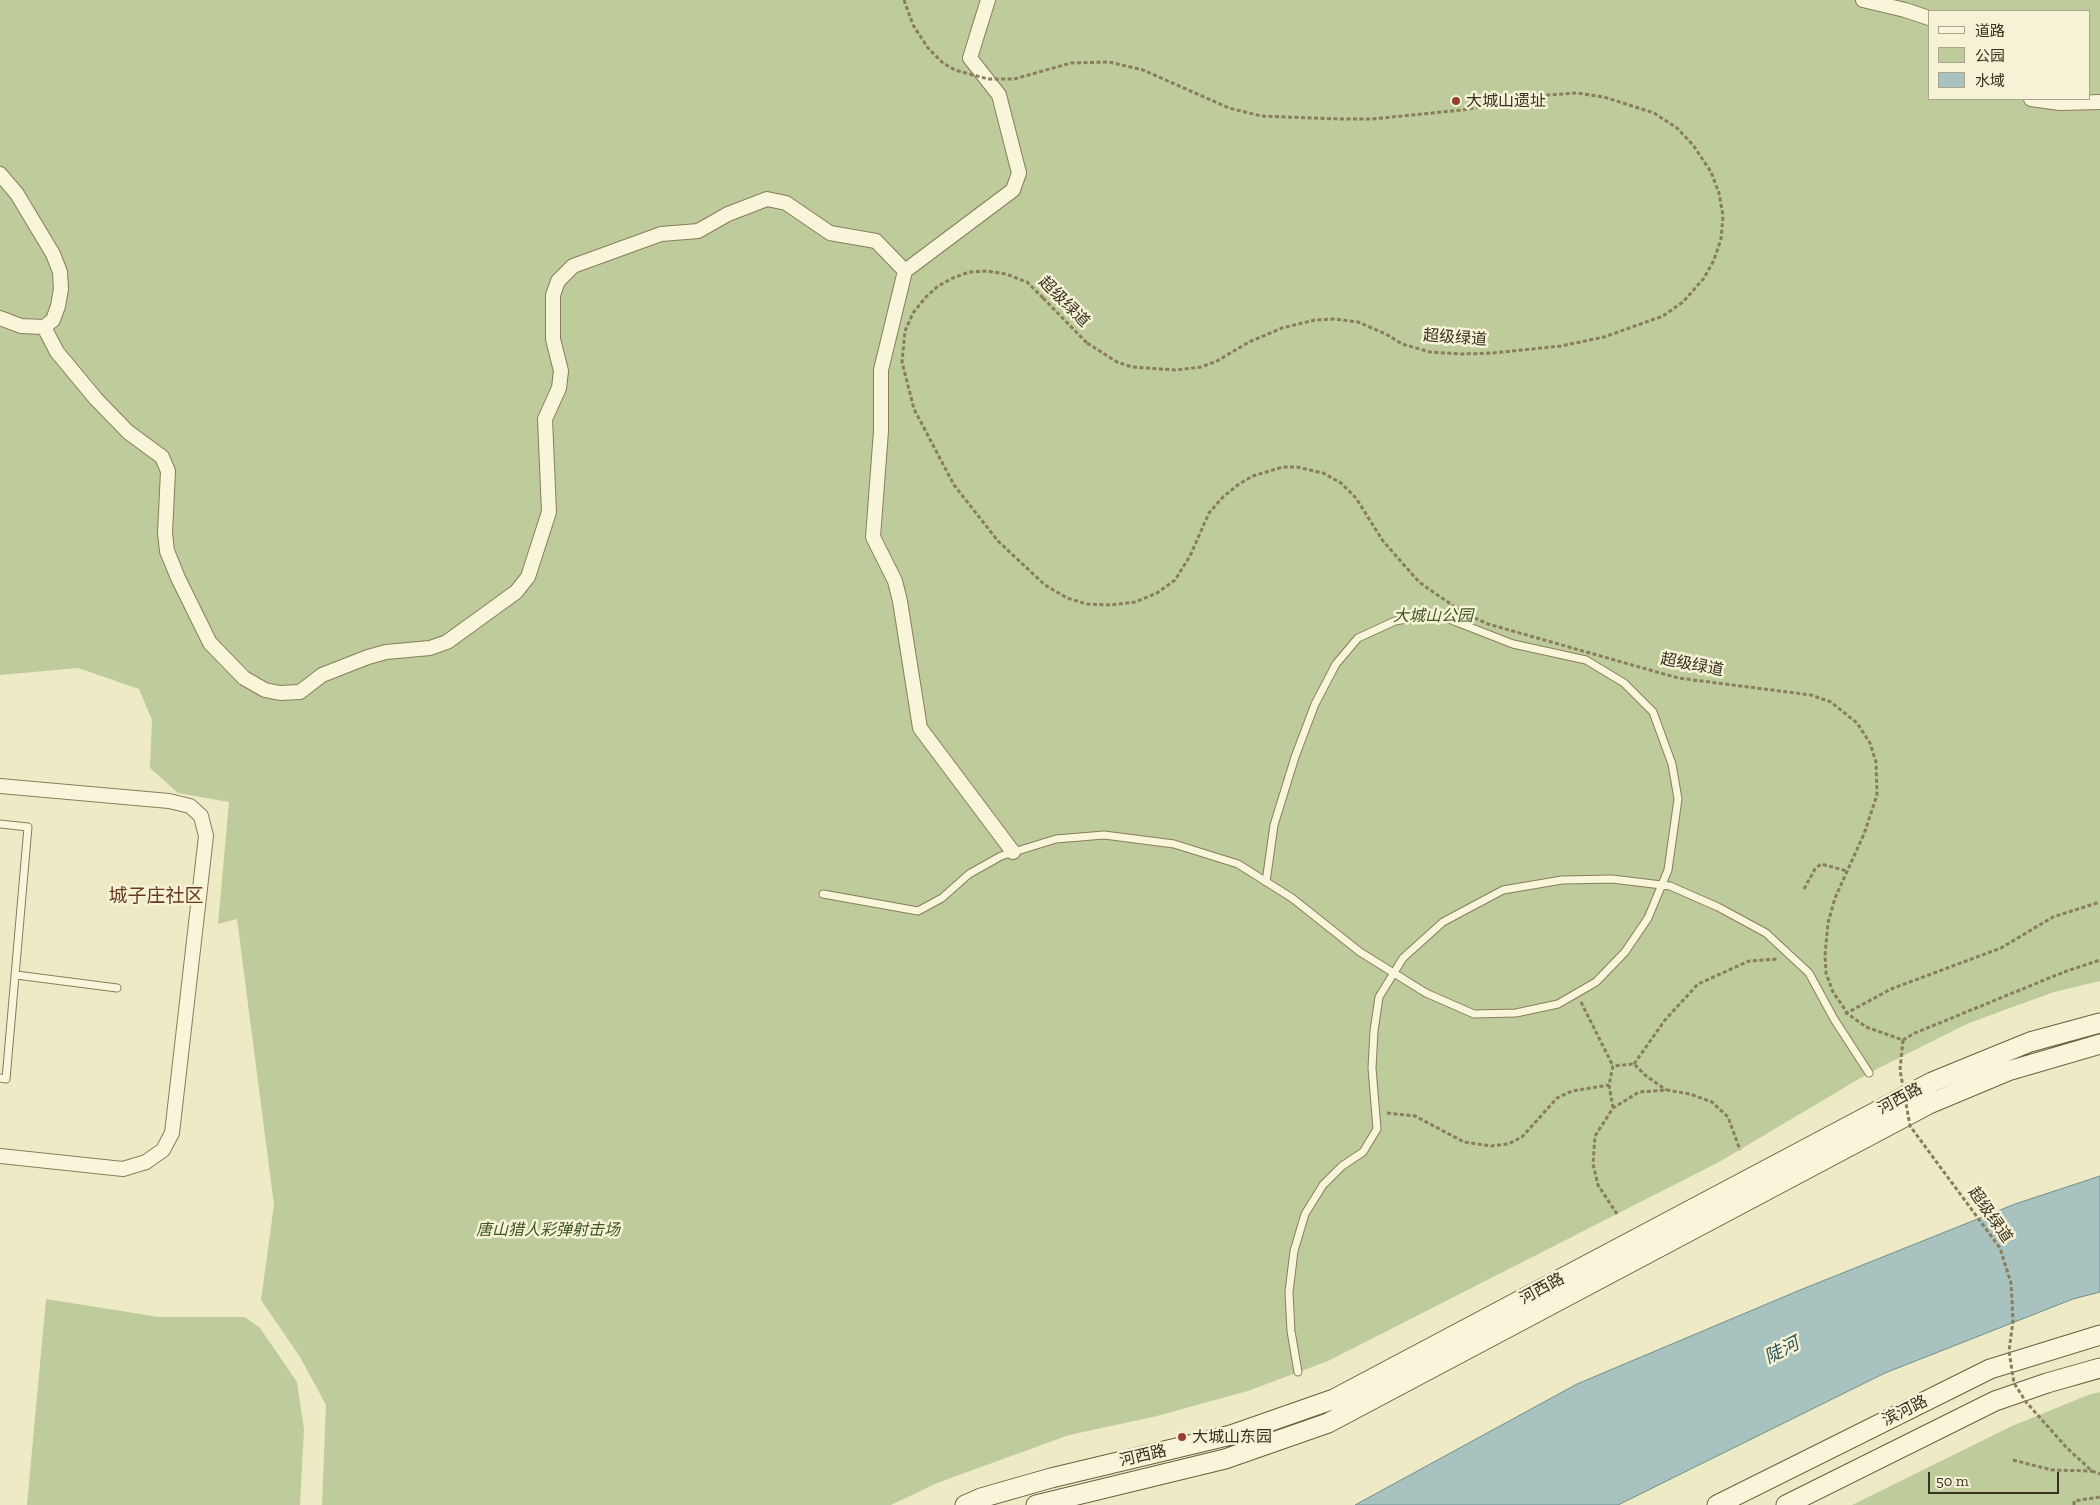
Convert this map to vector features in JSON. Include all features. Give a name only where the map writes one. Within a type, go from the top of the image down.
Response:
[{"type":"street","points":[[988,0],[970,58],[999,94],[1019,173],[1013,190],[905,271],[880,370],[881,430],[873,537],[895,581],[920,728],[1013,852]]},
{"type":"street","points":[[1863,0],[1906,10],[1928,18]]},
{"type":"street","points":[[2038,100],[2060,103],[2100,102]]},
{"type":"street","points":[[0,174],[21,201],[53,254],[60,272],[58,306],[52,320],[44,327],[21,326],[0,318]]},
{"type":"street","points":[[44,327],[57,352],[96,399],[128,432],[162,457],[168,472],[165,533],[167,551],[210,643],[244,678],[265,690],[280,693],[300,692],[322,675],[368,657],[386,652],[430,648],[447,642],[516,592],[528,577],[548,512],[545,419],[559,388],[561,371],[553,338],[553,295],[558,281],[573,266],[661,234],[698,231],[728,214],[767,199],[786,203],[830,233],[876,241],[905,271]]},
{"type":"street","points":[[0,786],[169,801],[190,806],[201,816],[206,836],[172,1133],[163,1150],[146,1162],[123,1168],[0,1156]]},
{"type":"street","name":"河西路","points":[[965,1505],[981,1498],[1051,1478],[1231,1435],[1334,1399],[1932,1082],[2030,1042],[2100,1023]]},
{"type":"street","name":"河西路","points":[[1036,1505],[1226,1459],[1328,1423],[1929,1104],[2008,1071],[2100,1044]]},
{"type":"street","name":"滨河路","points":[[1717,1505],[1990,1369],[2100,1335]]},
{"type":"street","name":"滨河路","points":[[1786,1505],[1995,1401],[2047,1383],[2100,1368]]},
{"type":"lane","points":[[823,894],[918,910],[942,898],[969,874],[1001,856],[1056,839],[1104,835],[1174,844],[1238,864],[1266,882],[1292,898],[1360,952],[1426,993],[1474,1014],[1516,1013],[1558,1004],[1596,982],[1624,952],[1648,918],[1668,870],[1678,798],[1672,764],[1653,712],[1624,683],[1586,660],[1513,644],[1436,614],[1395,621],[1358,638],[1336,664],[1315,704],[1295,757],[1274,826],[1266,882]]},
{"type":"lane","points":[[0,824],[28,827],[6,1079],[0,1078]]},
{"type":"lane","points":[[1298,1372],[1291,1331],[1290,1292],[1294,1251],[1305,1214],[1322,1185],[1342,1166],[1363,1152],[1377,1129],[1372,1068],[1374,1031],[1379,998],[1403,958],[1437,928],[1503,890],[1562,880],[1612,878],[1670,886],[1718,907],[1766,934],[1809,973],[1834,1020],[1869,1073]]},
{"type":"lane","points":[[16,975],[117,988]]},
{"type":"path","name":"超级绿道","points":[[904,0],[914,25],[928,48],[955,70],[988,79],[1014,79],[1071,64],[1109,62],[1143,70],[1229,108],[1253,114],[1339,119],[1372,119],[1452,111],[1577,92],[1604,97],[1654,113],[1677,128],[1692,145],[1711,172],[1719,193],[1723,216],[1721,239],[1714,260],[1704,278],[1683,302],[1662,316],[1604,336],[1561,346],[1493,353],[1462,354],[1430,352],[1402,344],[1386,334],[1358,322],[1335,319],[1314,320],[1282,328],[1201,367],[1175,370],[1132,366],[1117,362],[1087,343],[1027,282],[1006,274],[969,272],[938,286],[913,313],[906,331],[902,362],[914,409],[954,485],[998,541],[1045,585],[1067,598],[1087,604],[1110,605],[1134,602],[1149,596],[1175,580],[1190,556],[1210,513],[1223,497],[1253,476],[1283,467],[1297,467],[1324,473],[1341,483],[1356,498],[1383,541],[1419,582],[1454,607],[1488,624],[1678,678],[1811,695],[1831,702],[1857,722],[1870,743],[1876,762],[1877,781],[1872,812],[1828,923],[1825,955],[1826,973],[1832,992],[1848,1014],[1866,1027],[1904,1040],[1900,1070],[1910,1126],[2000,1248],[2011,1283],[2013,1321],[2009,1352],[2014,1383],[2026,1402],[2067,1448],[2092,1471],[2100,1474]]},
{"type":"path","points":[[1804,889],[1815,869],[1821,864],[1847,871]]},
{"type":"path","points":[[1834,1020],[1891,989],[2000,948],[2053,917],[2100,902]]},
{"type":"path","points":[[1613,1066],[1634,1064],[1665,1020],[1698,984],[1749,961],[1792,957]]},
{"type":"path","points":[[1904,1040],[1915,1033],[2064,972],[2100,960]]},
{"type":"path","points":[[1577,993],[1613,1066],[1608,1085],[1613,1108]]},
{"type":"path","points":[[1634,1064],[1644,1075],[1666,1090]]},
{"type":"path","points":[[1375,1112],[1414,1116],[1464,1142],[1491,1146],[1500,1145],[1508,1144],[1522,1137],[1558,1098],[1572,1091],[1608,1085]]},
{"type":"path","points":[[1617,1214],[1598,1184],[1593,1164],[1595,1136],[1613,1108],[1639,1092],[1666,1090],[1690,1094],[1712,1102],[1728,1117],[1740,1150]]},
{"type":"path","points":[[2013,1460],[2052,1470],[2092,1471]]},
{"type":"path","points":[[2074,1505],[2074,1502],[2100,1497]]},
{"type":"green space","name":"大城山公园","points":[[0,0],[2100,0],[2100,981],[2054,992],[1969,1023],[1869,1073],[1719,1162],[1328,1361],[1248,1391],[1153,1417],[1069,1435],[937,1483],[891,1505],[322,1505],[326,1405],[300,1357],[261,1300],[274,1205],[237,919],[218,924],[229,802],[178,793],[150,768],[152,720],[139,689],[78,668],[0,675]]},
{"type":"green space","points":[[46,1299],[159,1317],[245,1317],[260,1328],[297,1382],[304,1429],[300,1505],[27,1505]]},
{"type":"green space","points":[[2100,1392],[2100,1505],[1852,1505],[2012,1426],[2088,1395]]},
{"type":"water","name":"陡河","points":[[2100,1176],[2100,1292],[2073,1299],[1885,1373],[1618,1505],[1355,1505],[1577,1384],[1800,1290],[2015,1204]]},
{"type":"place","name":"大城山遗址","points":[[1456,101]]},
{"type":"place","name":"大城山东园","points":[[1182,1437]]},
{"type":"district","name":"城子庄社区","points":[[156,897]]},
{"type":"park label","name":"唐山猎人彩弹射击场","points":[[548,1230]]}]
